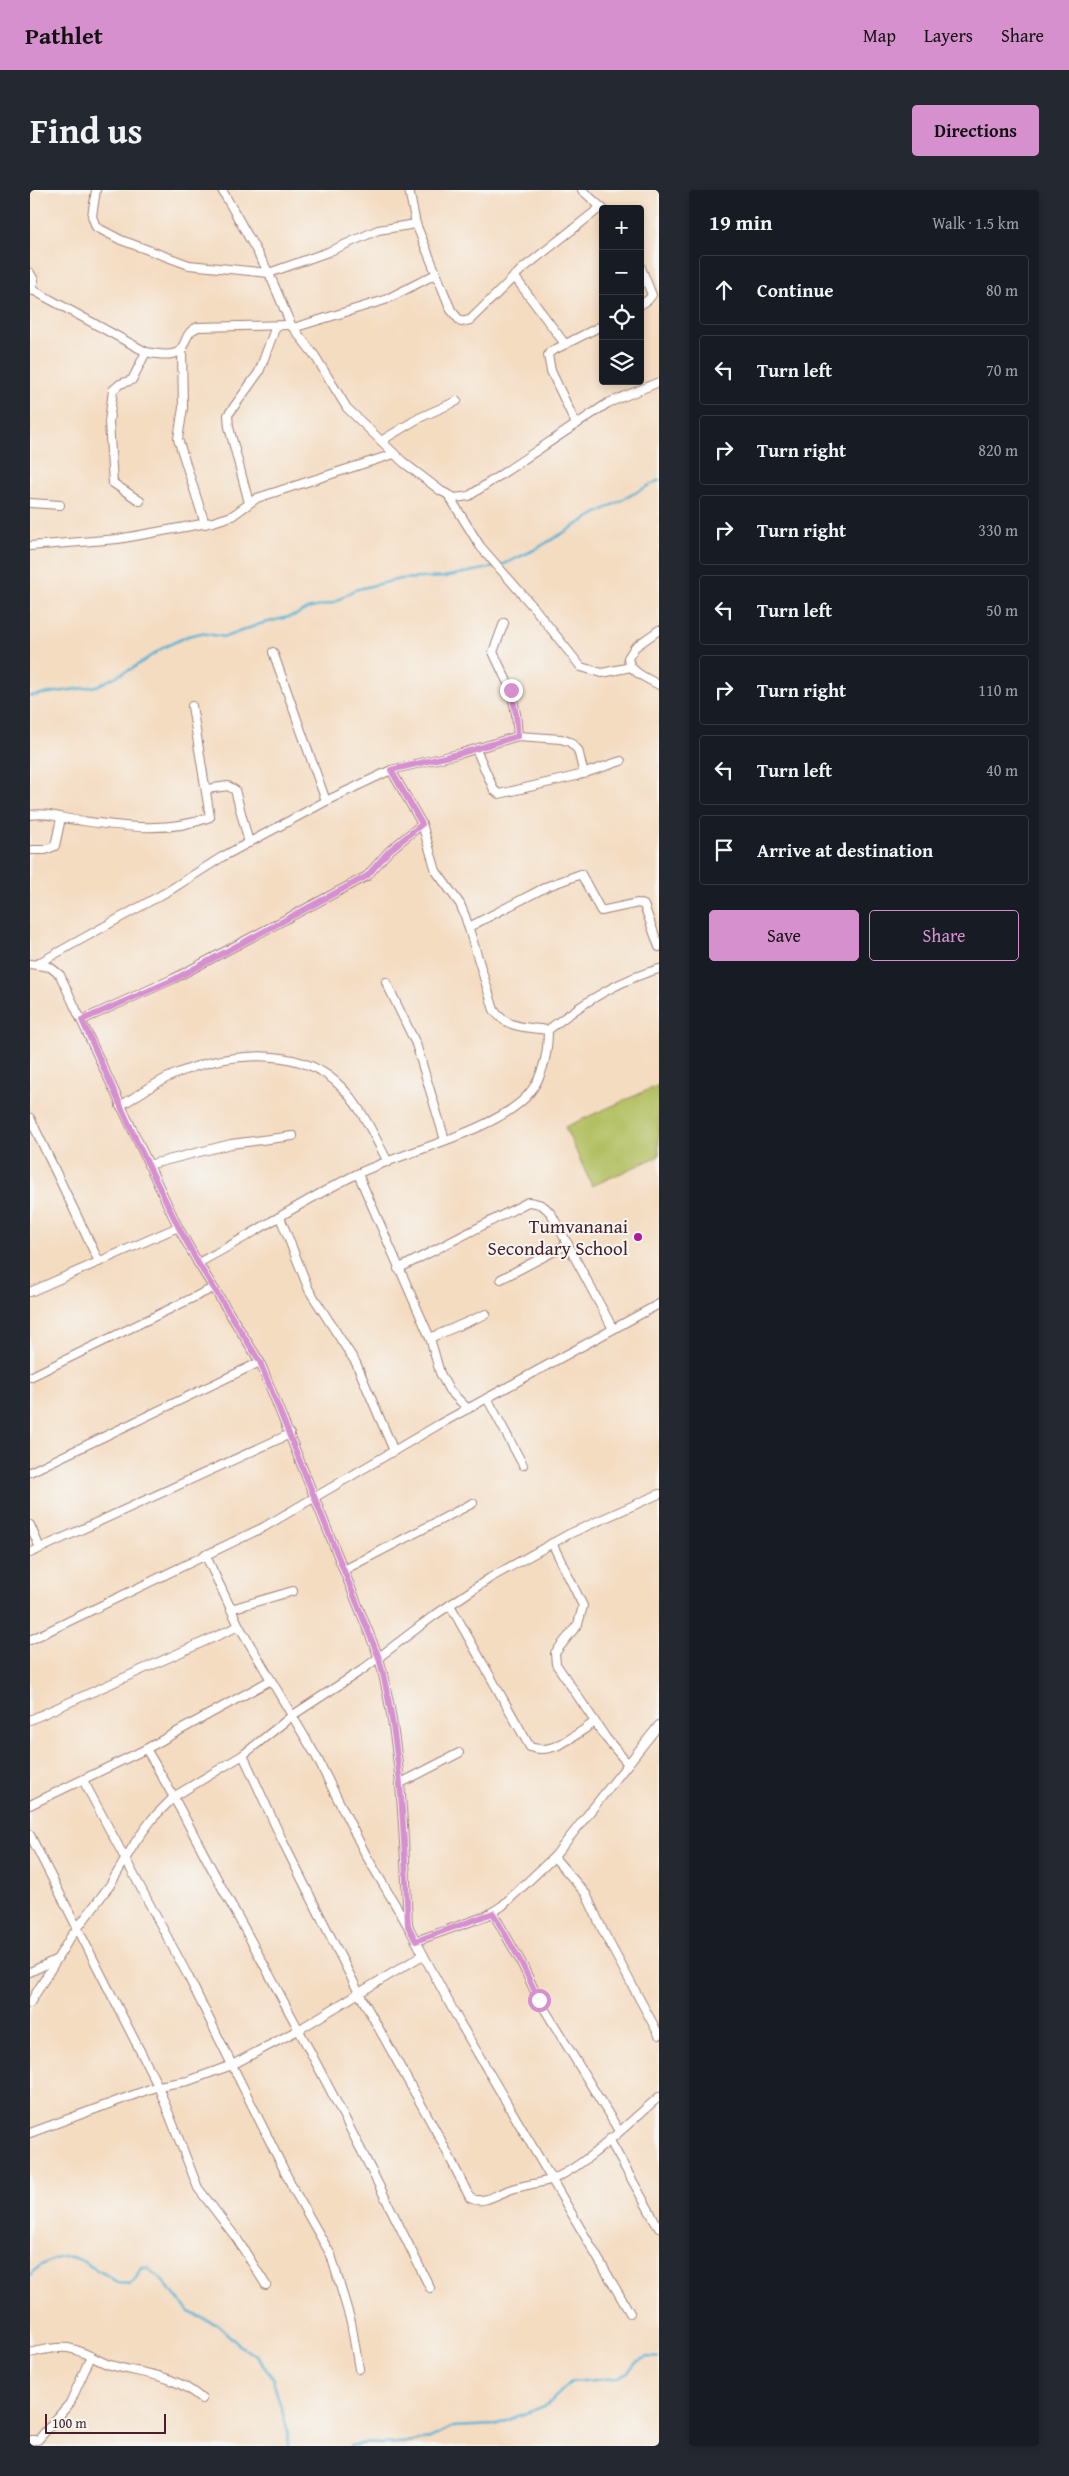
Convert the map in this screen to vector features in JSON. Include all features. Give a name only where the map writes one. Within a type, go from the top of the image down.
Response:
[{"type":"street","points":[[96,190],[92,216],[96,227],[189,265],[269,273],[328,252],[388,226],[416,224]]},
{"type":"street","points":[[222,190],[269,273],[292,327],[315,356],[347,408],[394,454],[449,496],[496,566],[581,667],[602,673],[631,667]]},
{"type":"street","points":[[409,190],[416,224],[451,310],[460,322],[470,320],[514,276],[599,210]]},
{"type":"street","points":[[582,190],[599,205]]},
{"type":"street","points":[[30,273],[34,277],[30,290],[146,352],[167,356],[176,354],[182,349],[192,330],[198,327],[292,327],[385,300],[436,274]]},
{"type":"street","points":[[644,275],[652,295],[644,302]]},
{"type":"street","points":[[514,276],[565,344]]},
{"type":"street","points":[[249,503],[229,427],[228,415],[259,372],[276,326]]},
{"type":"street","points":[[576,424],[548,359],[550,352],[599,327]]},
{"type":"street","points":[[182,349],[183,408],[178,439],[205,524]]},
{"type":"street","points":[[140,501],[113,483],[109,422],[113,390],[120,384],[132,380],[146,352]]},
{"type":"street","points":[[449,496],[462,499],[470,496],[608,403],[659,382]]},
{"type":"street","points":[[381,441],[424,415],[457,401]]},
{"type":"street","points":[[30,546],[118,539],[205,524],[232,516],[249,503],[265,495],[394,454]]},
{"type":"street","points":[[30,503],[60,505]]},
{"type":"street","points":[[504,623],[493,652],[511,690],[518,736]]},
{"type":"street","points":[[659,630],[635,647],[628,658],[631,667],[659,685]]},
{"type":"street","points":[[273,652],[326,801]]},
{"type":"street","points":[[30,816],[46,814],[106,825],[153,828],[185,824],[211,816],[192,706]]},
{"type":"street","points":[[34,964],[96,932],[249,843],[326,801],[391,770],[476,749],[518,736],[561,739],[570,742],[578,750],[584,774]]},
{"type":"street","points":[[476,749],[494,790],[499,794],[584,774],[622,761]]},
{"type":"street","points":[[391,770],[422,824],[436,871],[460,904],[469,927],[492,1004],[498,1017],[513,1026],[548,1030],[614,987],[632,978],[659,969]]},
{"type":"street","points":[[207,789],[228,786],[235,790],[249,843]]},
{"type":"street","points":[[30,850],[46,850],[55,846],[61,818]]},
{"type":"street","points":[[82,1020],[173,980],[361,879],[373,870],[389,851],[422,824]]},
{"type":"street","points":[[469,927],[548,886],[580,874],[601,911],[644,904],[659,947]]},
{"type":"street","points":[[34,964],[50,967],[60,975],[178,1226],[213,1288],[260,1362],[379,1658],[388,1692],[404,1823],[408,1926]]},
{"type":"street","points":[[386,982],[416,1044],[444,1140]]},
{"type":"street","points":[[198,1263],[358,1174],[490,1121],[526,1097],[542,1069],[548,1045],[548,1030]]},
{"type":"street","points":[[120,1106],[173,1074],[221,1060],[257,1058],[296,1059],[328,1076],[343,1089],[367,1122],[388,1162]]},
{"type":"street","points":[[30,1118],[98,1262]]},
{"type":"street","points":[[148,1165],[231,1144],[294,1136]]},
{"type":"street","points":[[358,1174],[398,1269],[430,1338],[445,1384],[468,1408]]},
{"type":"street","points":[[398,1269],[528,1202],[544,1205],[552,1215],[613,1329]]},
{"type":"street","points":[[280,1217],[309,1290],[356,1363],[394,1451]]},
{"type":"street","points":[[30,1292],[178,1226]]},
{"type":"street","points":[[502,1279],[568,1244]]},
{"type":"street","points":[[30,1377],[213,1288]]},
{"type":"street","points":[[30,1640],[264,1527],[468,1408],[659,1304]]},
{"type":"street","points":[[430,1338],[486,1314]]},
{"type":"street","points":[[30,1472],[260,1362]]},
{"type":"street","points":[[487,1398],[523,1465]]},
{"type":"street","points":[[30,1553],[290,1434]]},
{"type":"street","points":[[30,2003],[57,1960],[110,1885],[144,1829],[175,1796],[243,1755],[293,1715],[379,1658],[450,1605],[511,1566],[552,1543],[659,1494]]},
{"type":"street","points":[[344,1570],[473,1503]]},
{"type":"street","points":[[30,1525],[40,1548]]},
{"type":"street","points":[[552,1543],[583,1606],[578,1624],[556,1650],[555,1660],[595,1722],[628,1764]]},
{"type":"street","points":[[205,1554],[239,1626],[293,1715],[367,1857],[551,2180],[630,2313]]},
{"type":"street","points":[[231,1609],[293,1591]]},
{"type":"street","points":[[450,1605],[530,1747],[540,1751],[556,1747],[595,1722]]},
{"type":"street","points":[[30,1720],[239,1626]]},
{"type":"street","points":[[30,1805],[146,1749],[271,1680]]},
{"type":"street","points":[[416,1941],[493,1913],[554,1857],[659,1726]]},
{"type":"street","points":[[146,1749],[175,1796],[213,1871],[300,2029],[430,2288]]},
{"type":"street","points":[[399,1784],[459,1753]]},
{"type":"street","points":[[243,1755],[283,1842],[359,1993],[441,2140],[470,2198],[475,2201],[482,2200],[514,2189],[551,2180],[574,2167],[659,2097]]},
{"type":"street","points":[[82,1780],[187,1974],[294,2190],[331,2255],[351,2322],[359,2369]]},
{"type":"street","points":[[30,1834],[158,2086],[198,2188],[237,2239],[266,2285]]},
{"type":"street","points":[[554,1857],[586,1894],[604,1933],[659,2035]]},
{"type":"street","points":[[493,1913],[521,1962],[539,2000],[619,2131]]},
{"type":"street","points":[[30,2133],[158,2086],[188,2081],[232,2065],[300,2029],[423,1955]]},
{"type":"street","points":[[30,1972],[57,1960]]},
{"type":"street","points":[[609,2140],[659,2228]]},
{"type":"street","points":[[30,2353],[68,2348],[105,2363],[170,2378],[188,2387],[202,2399]]},
{"type":"street","points":[[30,2440],[38,2440],[66,2409],[76,2393],[91,2356]]},
{"type":"green space","points":[[659,1085],[659,1156],[592,1186],[565,1127]]},
{"type":"waterway","points":[[500,566],[536,549],[659,480]]},
{"type":"waterway","points":[[30,696],[97,686],[133,668],[164,647],[188,636],[201,633],[225,637],[260,624],[296,615],[307,609],[333,603],[354,590],[400,579],[444,577],[494,567]]},
{"type":"waterway","points":[[30,2275],[38,2267],[61,2257],[72,2257],[82,2261],[117,2283],[130,2284],[135,2280],[141,2268],[147,2268],[160,2278],[189,2312],[218,2325],[238,2344],[257,2357],[272,2377],[288,2431],[288,2446]]},
{"type":"waterway","points":[[350,2446],[365,2443],[413,2442],[430,2438],[452,2427],[495,2425],[547,2405],[571,2382],[618,2378],[629,2371],[636,2362],[647,2357],[659,2358]]},
{"type":"place","name":"Tumvananai Secondary School","points":[[638,1237]]},
{"type":"route","points":[[511,690],[518,736],[462,753],[391,770],[422,824],[384,855],[367,876],[218,954],[173,980],[82,1020],[156,1183],[178,1226],[213,1288],[260,1362],[379,1658],[388,1692],[398,1767],[404,1823],[408,1926],[416,1941],[493,1913],[521,1962],[539,2000]]}]
